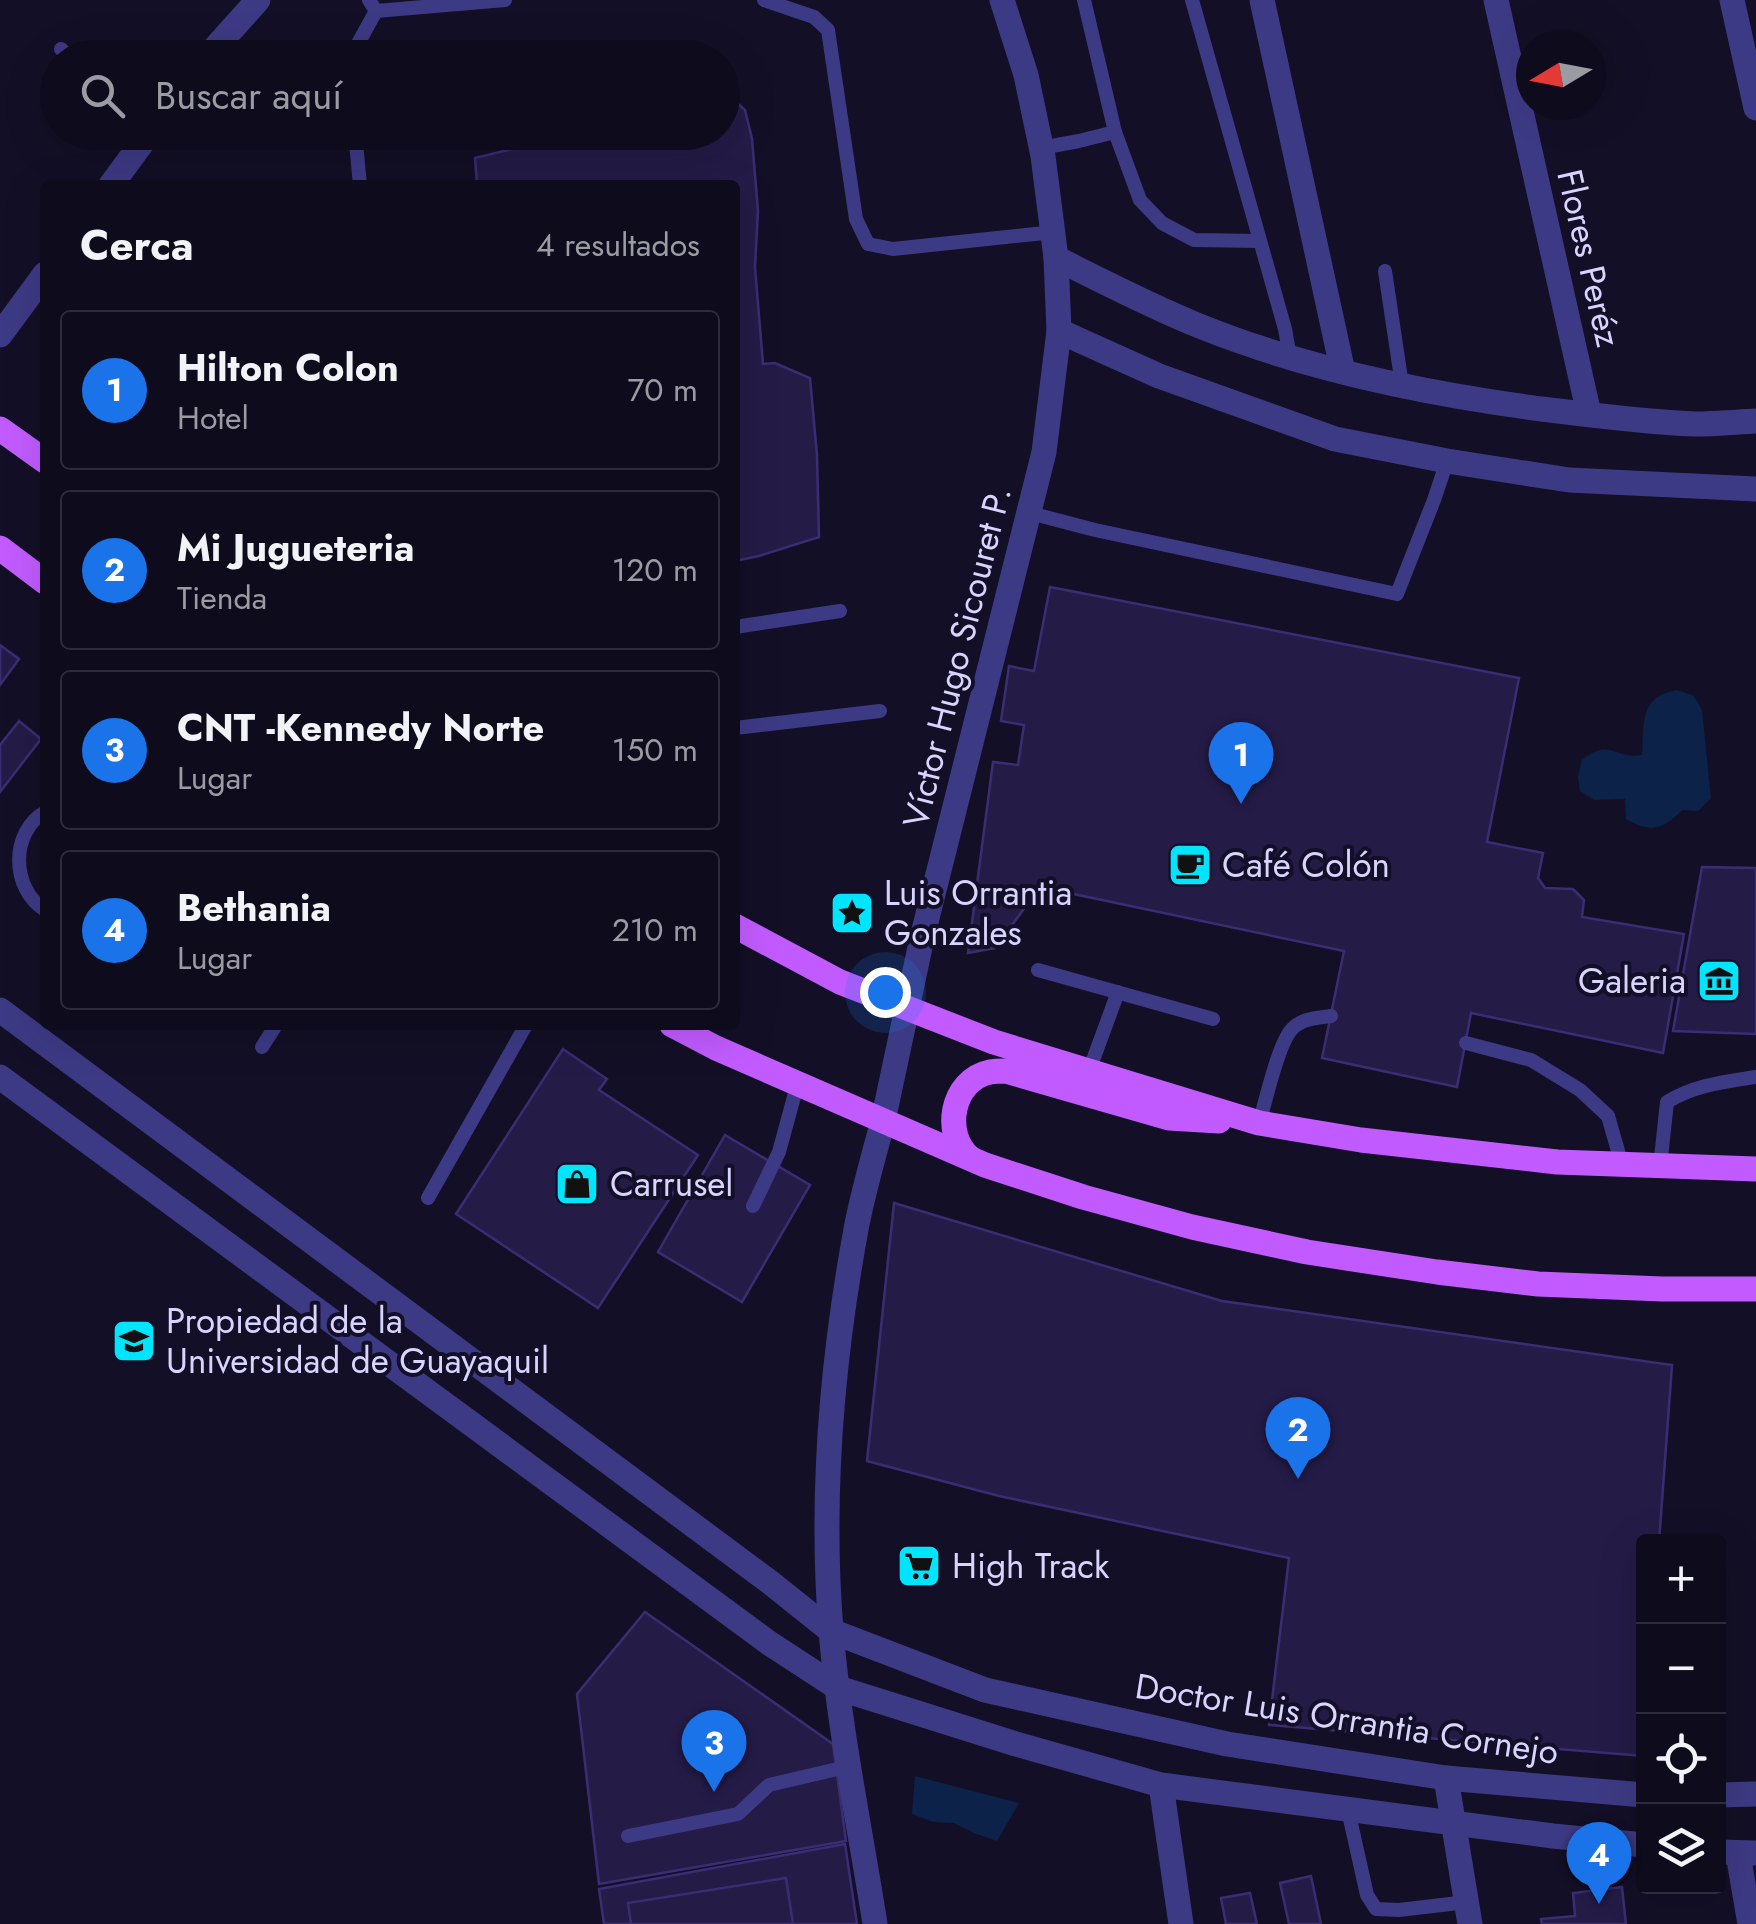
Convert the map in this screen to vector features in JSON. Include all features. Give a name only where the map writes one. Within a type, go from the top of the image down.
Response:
[{"type":"main road","points":[[0,429],[40,458]]},
{"type":"main road","points":[[0,548],[40,578]]},
{"type":"main road","points":[[740,929],[840,982],[994,1042],[1259,1123]]},
{"type":"main road","points":[[682,1030],[972,1160],[1174,1222],[1307,1252],[1538,1284],[1662,1290],[1756,1288]]},
{"type":"main road","points":[[972,1160],[961,1150],[952,1121],[956,1104],[972,1081],[987,1072],[1006,1071],[1168,1118],[1259,1123],[1452,1152],[1557,1162],[1756,1169]]},
{"type":"street","points":[[222,40],[258,0]]},
{"type":"street","name":"Víctor Hugo Sicouret P.","points":[[875,1924],[832,1632],[827,1528],[830,1425],[841,1322],[858,1220],[922,938],[1044,452],[1059,331],[1054,232],[1041,148],[1026,75],[1002,0]]},
{"type":"street","points":[[1262,0],[1343,372]]},
{"type":"street","name":"Flores Peréz","points":[[1496,0],[1588,414]]},
{"type":"street","points":[[1732,0],[1756,108]]},
{"type":"street","points":[[115,180],[137,150]]},
{"type":"street","points":[[1056,258],[1203,328],[1343,372],[1463,399],[1588,414],[1697,424],[1756,421]]},
{"type":"street","points":[[0,335],[40,281]]},
{"type":"street","points":[[1059,331],[1159,376],[1335,439],[1569,480],[1756,489]]},
{"type":"street","name":"Doctor Luis Orrantia Cornejo","points":[[0,1010],[832,1632],[985,1690],[1226,1744],[1446,1778],[1636,1794]]},
{"type":"street","points":[[0,1077],[769,1643],[838,1688],[1161,1785],[1636,1844]]},
{"type":"street","points":[[1446,1778],[1469,1913]]},
{"type":"street","points":[[1161,1785],[1182,1924]]},
{"type":"street","points":[[1726,1795],[1756,1794]]},
{"type":"street","points":[[1737,1853],[1750,1924]]},
{"type":"lane","points":[[358,40],[372,6],[504,0]]},
{"type":"lane","points":[[764,0],[814,18],[828,30],[856,219],[868,244],[893,249],[1054,232]]},
{"type":"lane","points":[[1084,0],[1115,132],[1140,200],[1162,223],[1194,240],[1260,241]]},
{"type":"lane","points":[[1192,0],[1290,358]]},
{"type":"lane","points":[[1041,148],[1115,132]]},
{"type":"lane","points":[[357,150],[360,180]]},
{"type":"lane","points":[[1385,272],[1402,385]]},
{"type":"lane","points":[[1030,513],[1397,594],[1446,460]]},
{"type":"lane","points":[[740,626],[840,611]]},
{"type":"lane","points":[[740,727],[880,711]]},
{"type":"lane","points":[[40,815],[34,818],[18,853],[24,889],[40,907]]},
{"type":"lane","points":[[1038,970],[1212,1019]]},
{"type":"lane","points":[[1090,1071],[1118,992]]},
{"type":"lane","points":[[1259,1123],[1292,1029],[1309,1018],[1331,1016]]},
{"type":"lane","points":[[262,1047],[273,1030]]},
{"type":"lane","points":[[428,1198],[523,1030]]},
{"type":"lane","points":[[1466,1044],[1531,1060],[1580,1090],[1608,1116],[1622,1165]]},
{"type":"lane","points":[[1660,1167],[1666,1102],[1704,1084],[1756,1077]]},
{"type":"lane","points":[[753,1206],[779,1152],[798,1082]]},
{"type":"lane","points":[[628,1836],[738,1814],[769,1786],[850,1766]]},
{"type":"lane","points":[[1348,1810],[1367,1896],[1376,1909],[1469,1913]]},
{"type":"water","points":[[1677,690],[1694,696],[1702,710],[1711,798],[1698,811],[1682,810],[1669,822],[1649,828],[1626,819],[1625,799],[1594,800],[1580,791],[1578,777],[1582,760],[1600,750],[1642,755],[1644,722],[1650,705],[1665,693]]},
{"type":"water","points":[[915,1776],[1019,1803],[997,1841],[954,1823],[933,1822],[912,1814]]},
{"type":"building","points":[[740,106],[745,110],[752,139],[758,211],[755,267],[763,364],[775,363],[810,378],[819,537],[740,560],[740,180],[477,180],[475,158],[508,150],[740,150]]},
{"type":"building","points":[[1050,587],[1519,678],[1487,842],[1543,853],[1538,878],[1545,888],[1573,889],[1584,900],[1582,917],[1684,934],[1663,1053],[1471,1013],[1457,1087],[1322,1058],[1344,951],[1040,887],[995,948],[968,953],[993,762],[1018,765],[1024,725],[1001,721],[1009,666],[1034,671]]},
{"type":"building","points":[[0,645],[19,659],[0,685]]},
{"type":"building","points":[[19,721],[40,738],[0,792],[0,745]]},
{"type":"building","name":"Galeria","points":[[1702,867],[1756,868],[1756,1034],[1673,1031]]},
{"type":"building","name":"Carrusel","points":[[563,1049],[607,1079],[599,1090],[698,1155],[598,1308],[456,1214]]},
{"type":"building","points":[[725,1135],[810,1185],[742,1302],[658,1252]]},
{"type":"building","points":[[894,1203],[1222,1301],[1672,1365],[1660,1534],[1636,1534],[1636,1755],[1269,1725],[1289,1558],[999,1496],[867,1461]]},
{"type":"building","points":[[645,1612],[833,1744],[846,1841],[599,1884],[577,1694]]},
{"type":"building","points":[[845,1844],[857,1924],[604,1924],[599,1889]]},
{"type":"building","points":[[1311,1876],[1321,1924],[1289,1924],[1280,1883]]},
{"type":"building","points":[[786,1878],[793,1924],[631,1924],[628,1903]]},
{"type":"building","points":[[1622,1887],[1626,1924],[1542,1924],[1541,1919],[1575,1916],[1573,1893]]},
{"type":"building","points":[[1250,1893],[1257,1924],[1226,1924],[1221,1898]]},
{"type":"place","name":"Hilton Colon","points":[[1241,804]]},
{"type":"place","name":"Café Colón","points":[[1190,865]]},
{"type":"place","name":"Luis Orrantia Gonzales","points":[[852,913]]},
{"type":"place","name":"Galeria","points":[[1719,981]]},
{"type":"place","name":"Carrusel","points":[[577,1184]]},
{"type":"place","name":"Propiedad de la Universidad de Guayaquil","points":[[134,1341]]},
{"type":"place","name":"Mi Jugueteria","points":[[1298,1479]]},
{"type":"place","name":"High Track","points":[[919,1566]]},
{"type":"place","name":"CNT -Kennedy Norte","points":[[714,1792]]},
{"type":"place","name":"Bethania","points":[[1599,1904]]}]
